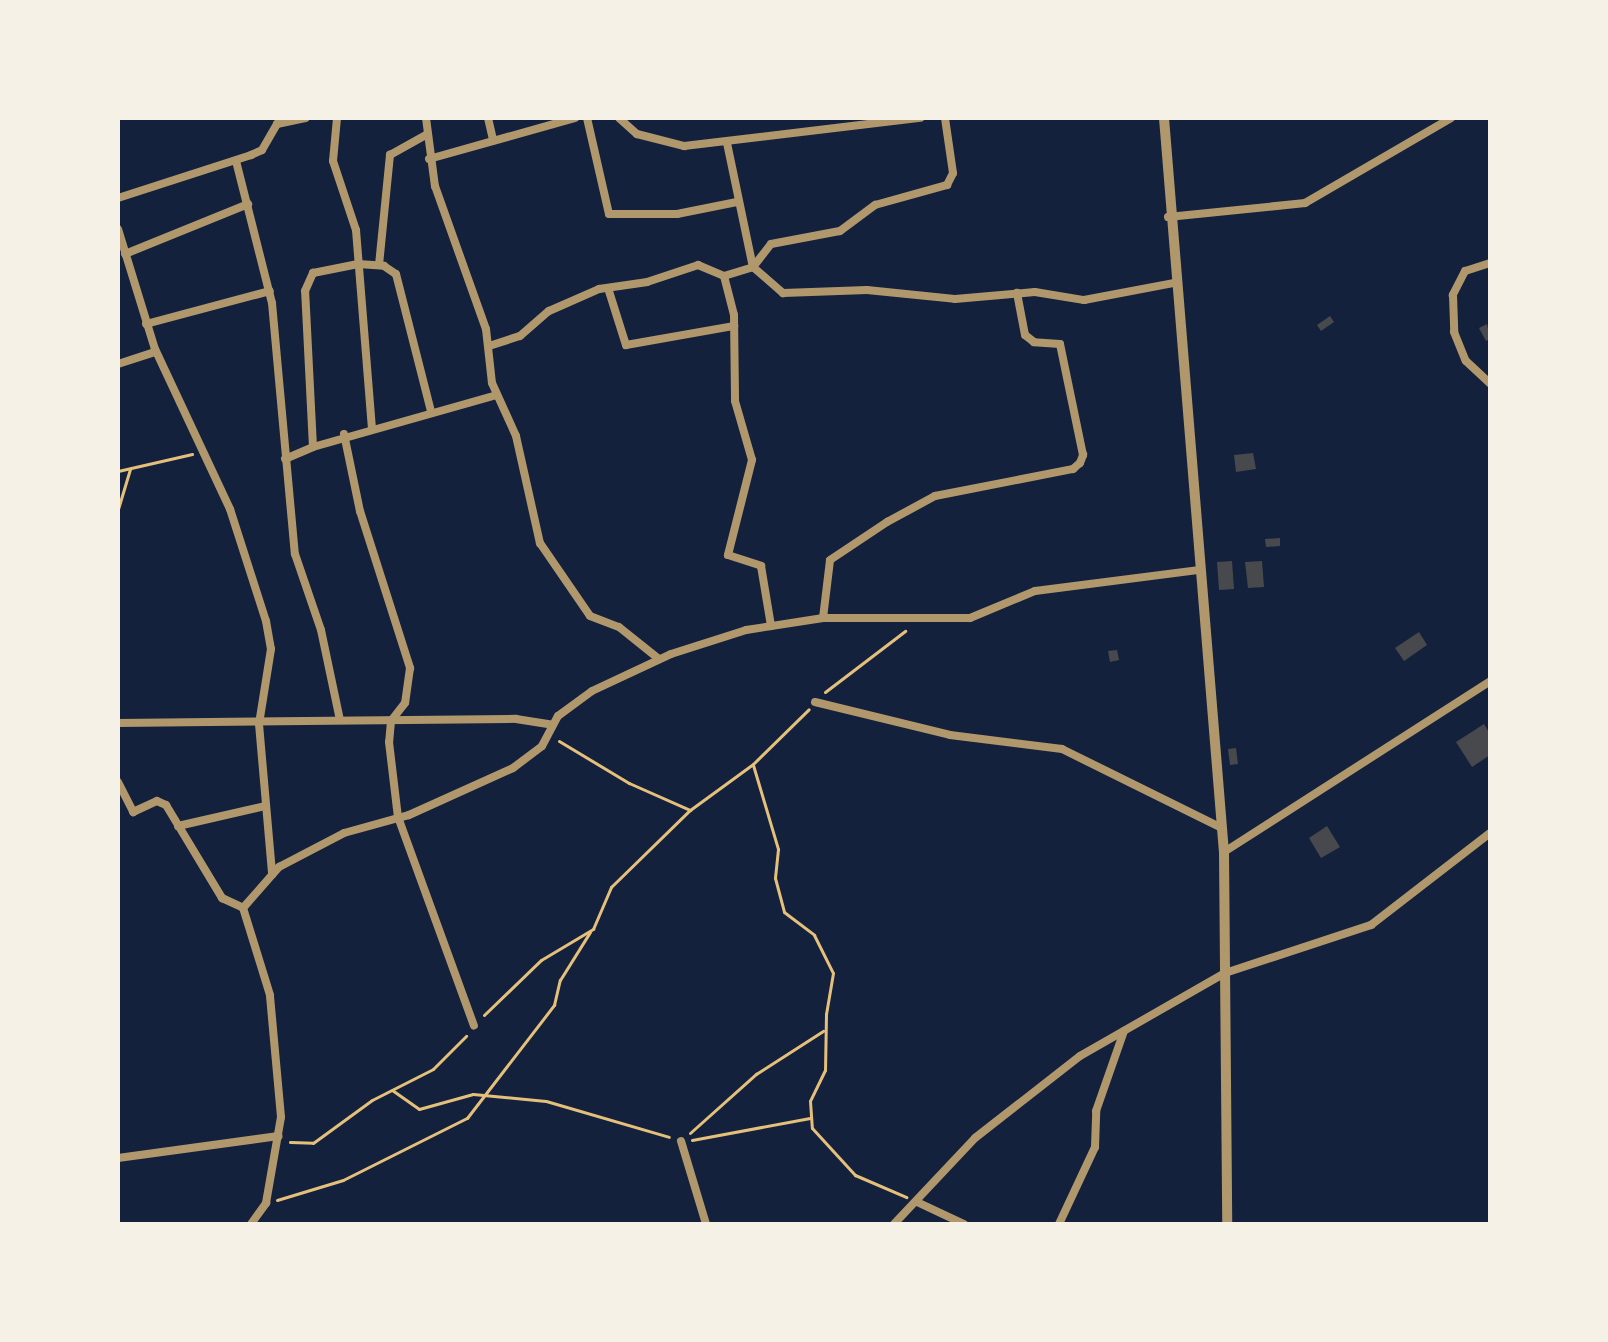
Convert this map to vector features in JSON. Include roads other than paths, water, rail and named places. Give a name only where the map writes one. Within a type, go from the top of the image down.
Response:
[{"type":"street","points":[[118,198],[261,151],[279,123],[305,118]]},
{"type":"street","points":[[337,118],[333,163],[352,211],[372,428]]},
{"type":"street","points":[[426,118],[429,159],[489,346],[497,395],[516,436],[530,510],[546,554],[590,616],[619,627],[659,659]]},
{"type":"street","points":[[488,118],[493,139]]},
{"type":"street","points":[[429,159],[575,118]]},
{"type":"street","points":[[587,118],[609,214],[677,214],[737,202]]},
{"type":"street","points":[[619,118],[637,134],[674,145],[727,143],[920,118]]},
{"type":"street","points":[[489,346],[520,336],[549,311],[608,288],[698,265],[724,276],[753,267],[771,244],[840,231],[875,205],[950,183],[953,173],[945,118]]},
{"type":"street","points":[[1164,118],[1168,217],[1224,852],[1227,1224]]},
{"type":"street","points":[[1168,217],[1305,203],[1451,118]]},
{"type":"street","points":[[379,265],[390,155],[426,135]]},
{"type":"street","points":[[727,143],[753,267],[783,293],[887,291],[929,299],[1017,293],[1084,300],[1174,283]]},
{"type":"street","points":[[236,161],[270,291],[285,459],[292,487],[295,554],[321,630],[340,720]]},
{"type":"street","points":[[125,254],[248,204]]},
{"type":"street","points":[[118,229],[156,352],[200,452],[230,509],[266,621],[271,649],[259,724],[272,874]]},
{"type":"street","points":[[1490,263],[1465,271],[1453,295],[1454,332],[1466,361],[1490,383]]},
{"type":"street","points":[[313,447],[305,285],[313,273],[358,264],[379,265],[398,278],[431,411]]},
{"type":"street","points":[[724,276],[734,326],[735,401],[752,460],[728,555],[761,566],[771,626]]},
{"type":"street","points":[[608,288],[626,345],[734,326]]},
{"type":"street","points":[[146,324],[270,291]]},
{"type":"street","points":[[823,618],[830,560],[887,522],[935,496],[1073,469],[1080,463],[1083,455],[1060,344],[1034,342],[1025,335],[1017,293]]},
{"type":"street","points":[[118,364],[156,352]]},
{"type":"street","points":[[285,459],[344,434],[497,395]]},
{"type":"street","points":[[344,434],[360,511],[410,668],[405,703],[391,721],[398,817],[474,1026]]},
{"type":"street","points":[[243,908],[272,874],[344,833],[398,817],[513,768],[550,737],[553,725],[592,691],[659,659],[771,626],[823,618],[970,618],[1035,591],[1200,570]]},
{"type":"street","points":[[1224,852],[1490,681]]},
{"type":"street","points":[[815,702],[950,735],[1062,749],[1222,828]]},
{"type":"street","points":[[118,723],[259,724],[340,720],[516,719],[553,725]]},
{"type":"street","points":[[118,782],[130,810],[162,802],[222,898],[243,908],[263,959],[275,1022],[278,1136],[266,1203],[251,1224]]},
{"type":"street","points":[[178,826],[265,806]]},
{"type":"street","points":[[894,1224],[959,1154],[1021,1097],[1124,1031],[1225,973],[1371,925],[1490,833]]},
{"type":"street","points":[[1059,1224],[1095,1147],[1096,1111],[1124,1031]]},
{"type":"street","points":[[118,1158],[278,1136]]},
{"type":"street","points":[[681,1141],[706,1224]]},
{"type":"street","points":[[917,1202],[964,1224]]}]
